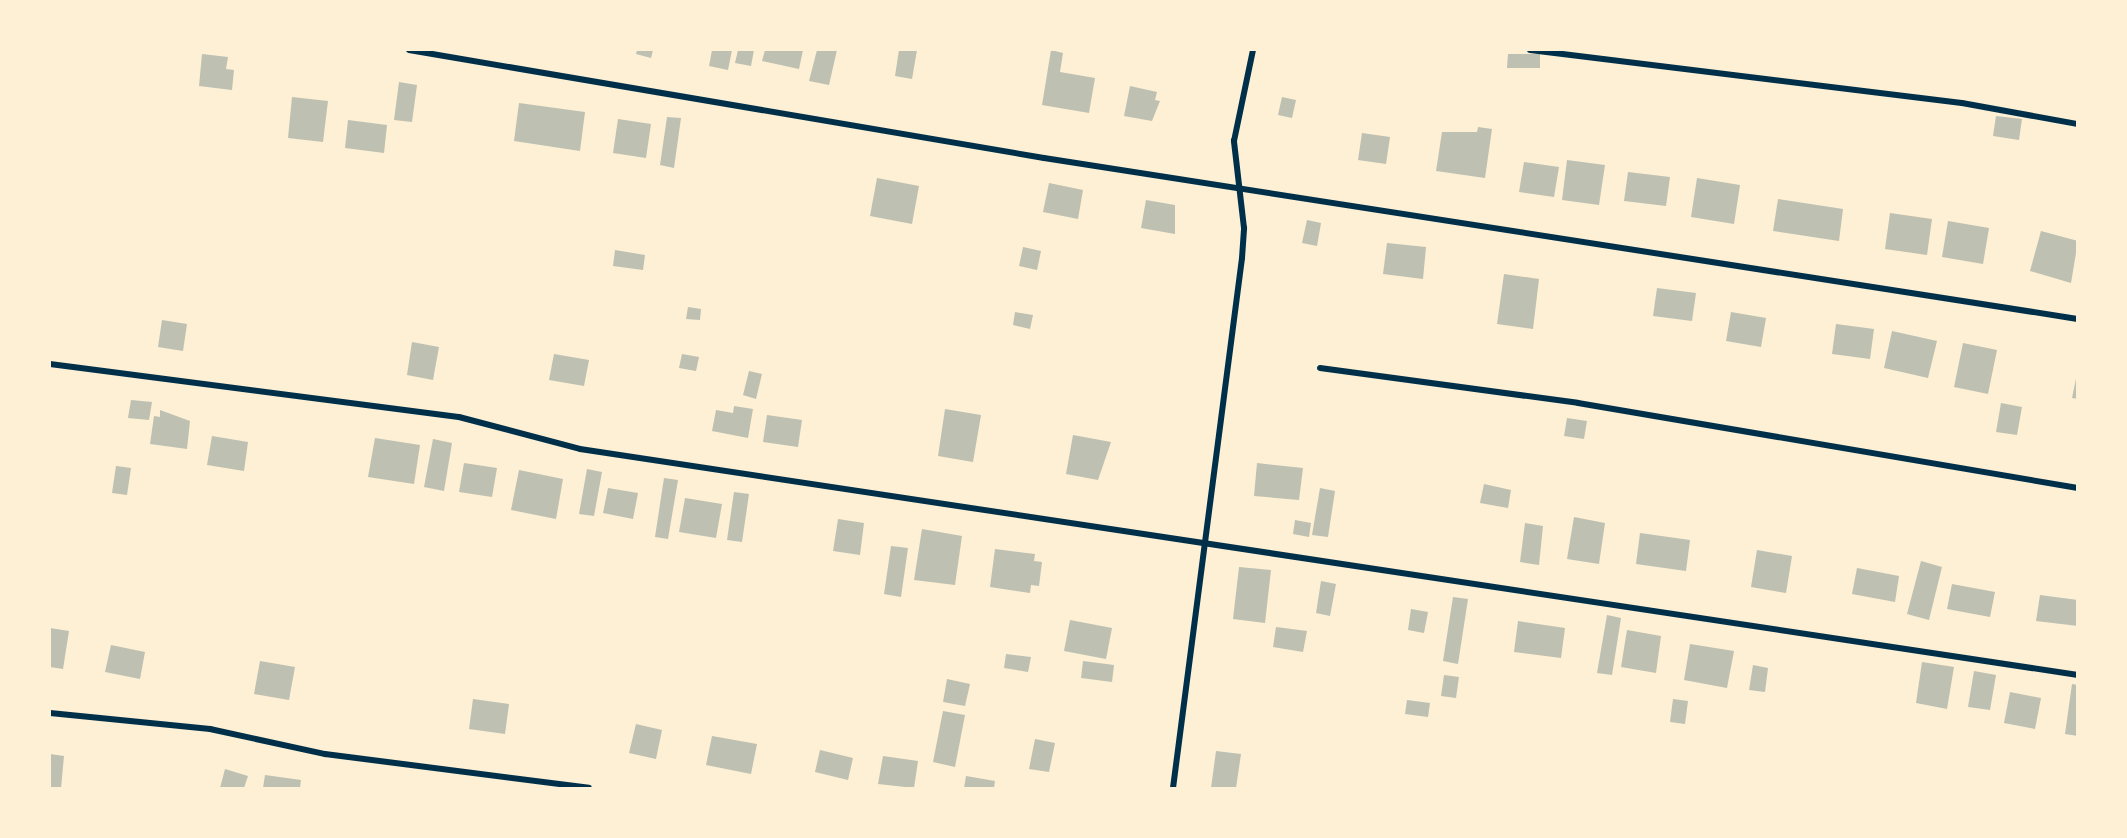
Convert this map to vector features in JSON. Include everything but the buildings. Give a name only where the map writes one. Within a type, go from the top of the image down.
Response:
[{"type":"street","points":[[409,50],[1237,186],[2078,319]]},
{"type":"street","points":[[1173,789],[1202,539],[1242,258],[1244,228],[1237,186],[1234,141],[1253,50]]},
{"type":"street","points":[[1530,50],[1962,103],[2078,124]]},
{"type":"street","points":[[50,364],[459,417],[580,449],[1202,539],[2078,675]]},
{"type":"street","points":[[1320,368],[1578,403],[2078,488]]},
{"type":"street","points":[[50,713],[210,729],[325,754],[589,789]]}]
